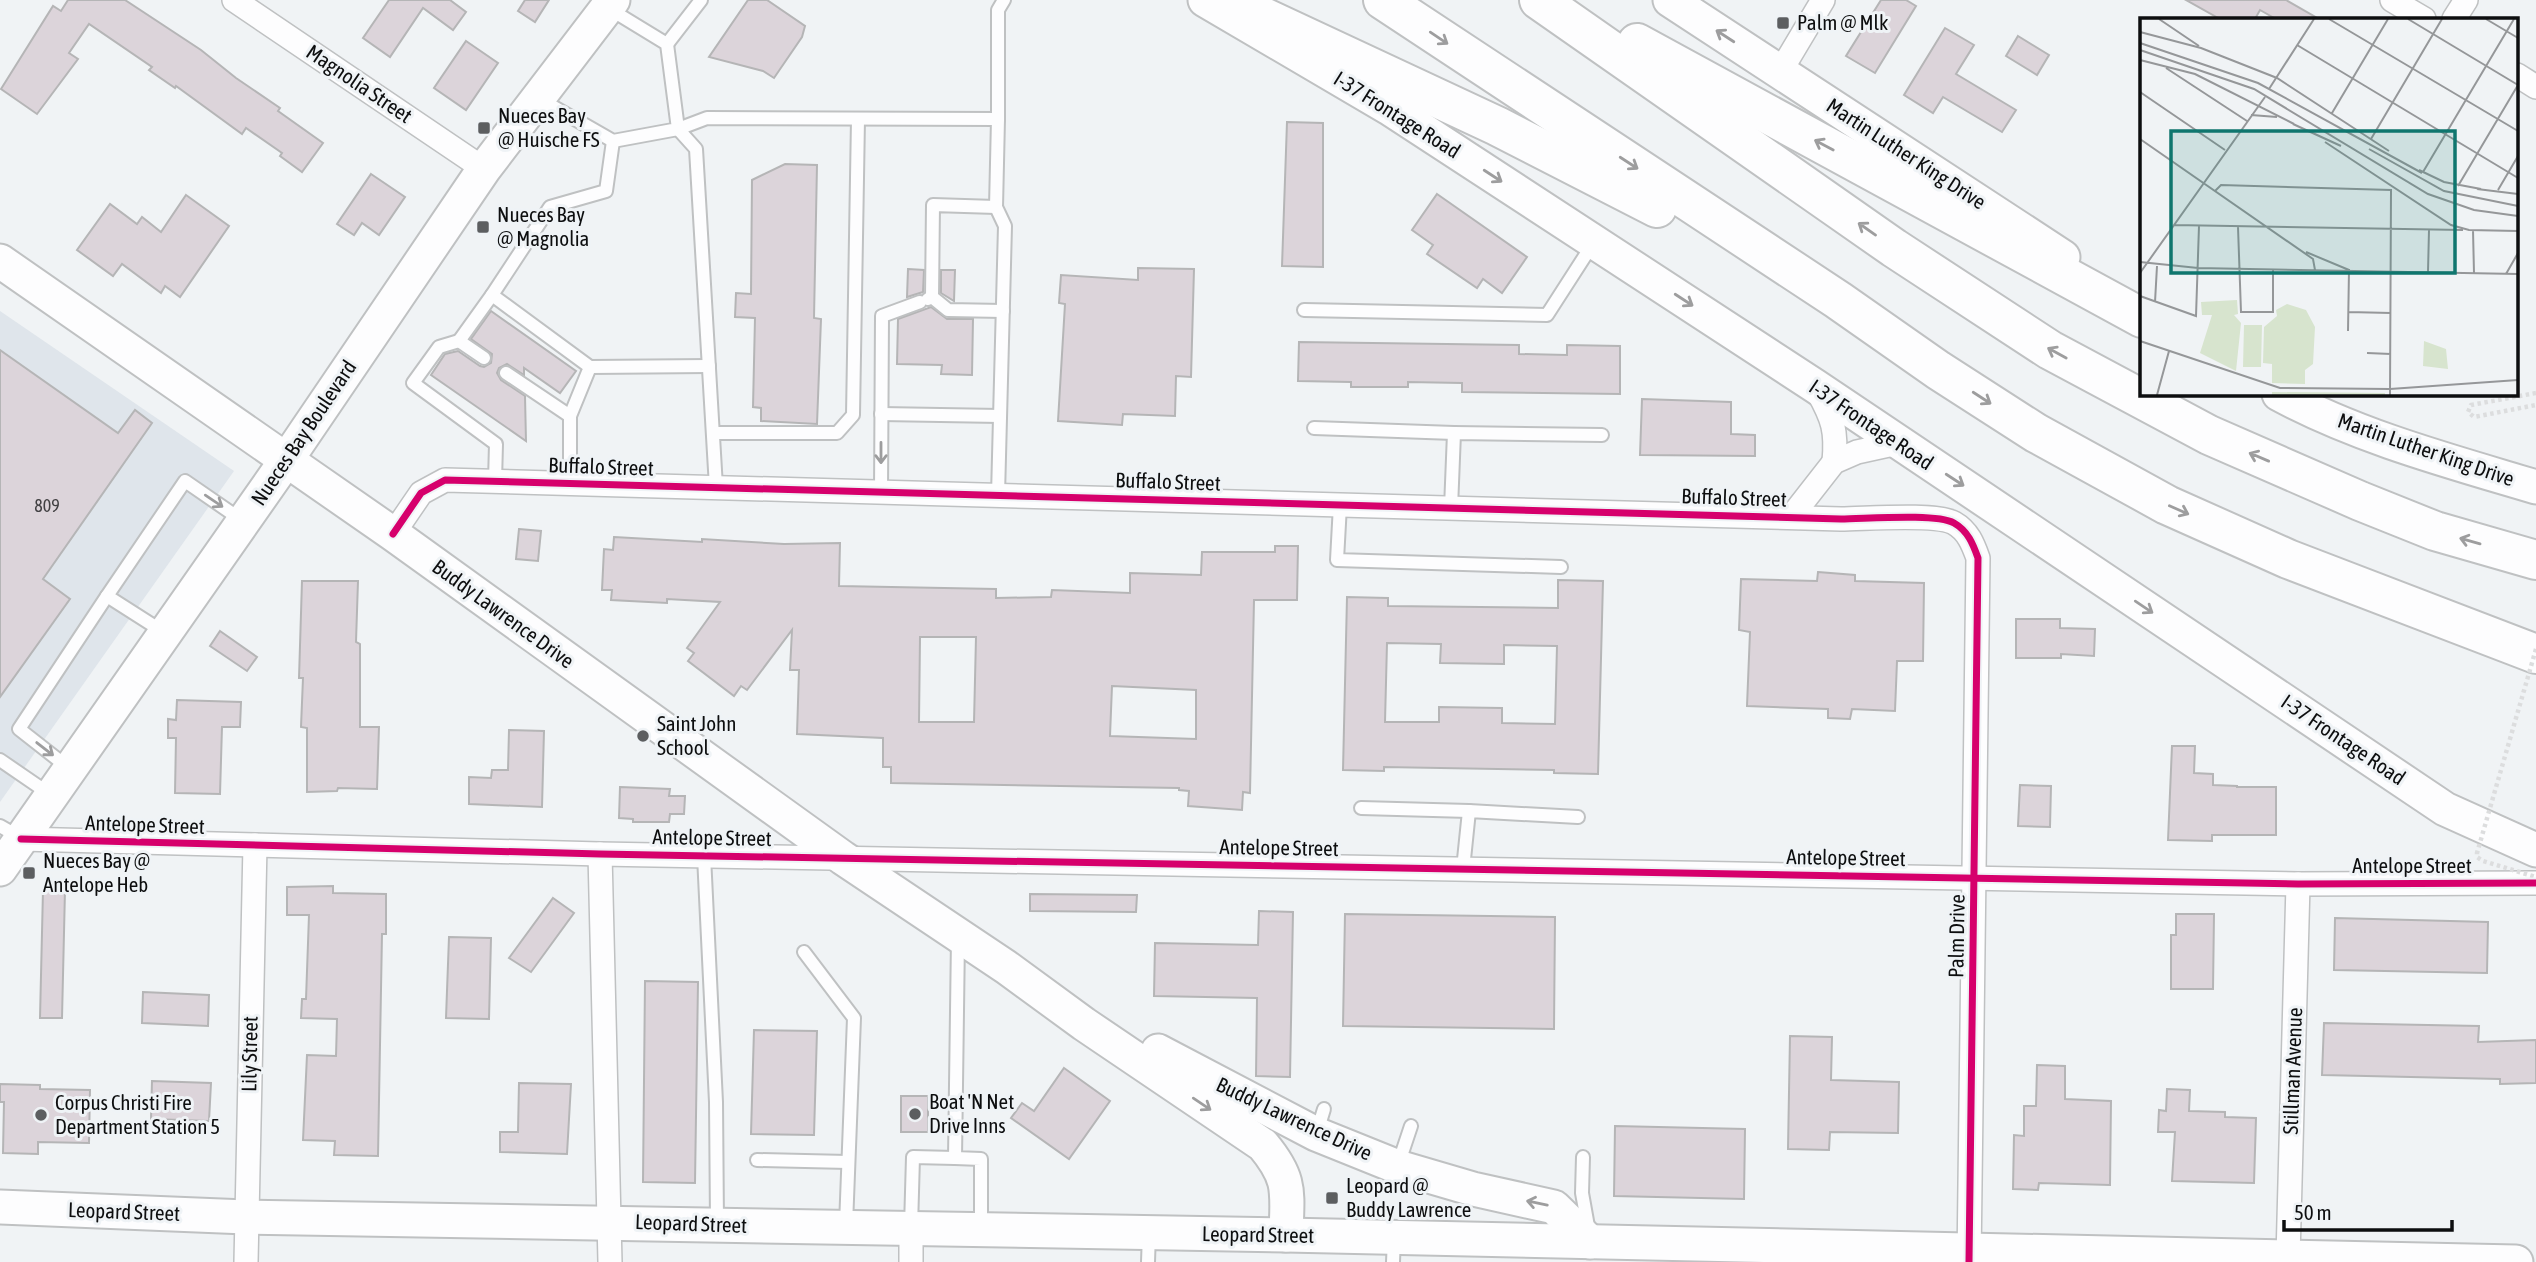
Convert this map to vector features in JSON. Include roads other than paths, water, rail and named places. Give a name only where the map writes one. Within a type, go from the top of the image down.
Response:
[{"type":"highway","points":[[1227,0],[1497,126],[1631,194],[1938,370]]},
{"type":"highway","points":[[1382,0],[2036,433],[2167,505],[2288,559],[2536,652]]},
{"type":"highway","points":[[1539,0],[1894,248],[2050,350],[2209,436],[2435,531],[2536,560]]},
{"type":"highway","points":[[1560,0],[2140,317]]},
{"type":"main road","name":"I-37 Frontage Road","points":[[1205,0],[1389,108],[1815,386],[2445,809],[2536,850]]},
{"type":"main road","name":"Martin Luther King Drive","points":[[1670,0],[2140,308]]},
{"type":"main road","name":"Nueces Bay Boulevard","points":[[0,869],[11,832],[61,782],[285,462],[484,169],[610,4]]},
{"type":"main road","name":"Buddy Lawrence Drive","points":[[0,261],[285,462],[393,534],[843,858],[958,934],[1084,1024],[1263,1145],[1279,1164],[1288,1187],[1286,1235]]},
{"type":"main road","name":"Martin Luther King Drive","points":[[2284,396],[2342,422],[2436,457],[2536,487]]},
{"type":"main road","name":"Buddy Lawrence Drive","points":[[1006,967],[1168,1056],[1314,1124],[1398,1167],[1473,1189],[1554,1207],[1590,1252]]},
{"type":"main road","points":[[1263,1145],[1314,1124]]},
{"type":"main road","points":[[1288,1187],[1314,1124]]},
{"type":"main road","name":"Leopard Street","points":[[0,1207],[246,1217],[846,1228],[911,1246],[981,1231],[1148,1247],[1286,1235],[1394,1250],[2516,1262]]},
{"type":"street","name":"Magnolia Street","points":[[234,0],[484,169]]},
{"type":"street","points":[[1780,72],[1824,0]]},
{"type":"street","points":[[2392,0],[2422,18]]},
{"type":"street","points":[[2455,18],[2466,0]]},
{"type":"street","points":[[2518,76],[2536,87]]},
{"type":"street","points":[[1815,386],[1832,417],[1836,443],[1834,462]]},
{"type":"street","points":[[1791,517],[1834,462],[1857,452],[1898,443]]},
{"type":"street","name":"Buffalo Street","points":[[393,534],[421,493],[445,480],[1932,519],[1952,522],[1964,531]]},
{"type":"street","name":"Palm Drive","points":[[1964,531],[1972,541],[1978,558],[1969,1256]]},
{"type":"street","name":"Antelope Street","points":[[11,832],[255,845],[600,854],[2298,884],[2536,883]]},
{"type":"street","name":"Lily Street","points":[[246,1262],[255,845]]},
{"type":"street","points":[[600,854],[610,1262]]},
{"type":"street","name":"Stillman Avenue","points":[[2272,1259],[2298,884]]},
{"type":"lane","points":[[701,0],[667,44],[678,129],[696,149],[716,487]]},
{"type":"lane","points":[[998,495],[1005,226],[996,207],[998,10],[1004,0]]},
{"type":"lane","points":[[610,4],[667,44]]},
{"type":"lane","points":[[538,98],[613,141],[678,129],[707,118],[998,119]]},
{"type":"lane","points":[[713,433],[837,432],[853,415],[858,119]]},
{"type":"lane","points":[[495,481],[496,444],[413,383],[439,347],[459,341],[550,207],[606,191],[613,141]]},
{"type":"lane","points":[[927,299],[933,205],[996,207]]},
{"type":"lane","points":[[1304,310],[1547,315],[1594,242]]},
{"type":"lane","points":[[492,295],[506,314],[563,354],[590,367],[709,366]]},
{"type":"lane","points":[[881,492],[881,316],[927,299],[948,310],[1003,311]]},
{"type":"lane","points":[[459,341],[481,356],[486,341]]},
{"type":"lane","points":[[570,483],[570,416],[590,367]]},
{"type":"lane","points":[[524,368],[511,377],[539,387],[570,416]]},
{"type":"lane","points":[[881,414],[1000,416]]},
{"type":"lane","points":[[1314,428],[1602,435]]},
{"type":"lane","points":[[1451,508],[1454,433]]},
{"type":"lane","points":[[61,782],[19,729],[185,481],[244,521]]},
{"type":"lane","points":[[1340,505],[1336,560],[1560,567]]},
{"type":"lane","points":[[107,596],[165,633]]},
{"type":"lane","points":[[0,760],[61,782]]},
{"type":"lane","points":[[1361,808],[1578,817]]},
{"type":"lane","points":[[1463,869],[1469,811]]},
{"type":"lane","points":[[704,856],[716,1102],[717,1225]]},
{"type":"lane","points":[[955,1158],[958,934]]},
{"type":"lane","points":[[804,952],[854,1018],[846,1228]]},
{"type":"lane","points":[[1398,1167],[1411,1126]]},
{"type":"lane","points":[[911,1246],[913,1157],[981,1159],[981,1231]]},
{"type":"lane","points":[[1583,1157],[1583,1194],[1590,1252]]},
{"type":"lane","points":[[757,1160],[848,1162]]},
{"type":"place","name":"Palm @ Mlk","points":[[1783,23]]},
{"type":"place","name":"Nueces Bay @ Huische FS","points":[[484,128]]},
{"type":"place","name":"Nueces Bay @ Magnolia","points":[[483,227]]},
{"type":"place","name":"Saint John School","points":[[643,736]]},
{"type":"place","name":"Nueces Bay @ Antelope Heb","points":[[29,873]]},
{"type":"place","name":"Boat 'N Net Drive Inns","points":[[915,1114]]},
{"type":"place","name":"Corpus Christi Fire Department Station 5","points":[[41,1115]]},
{"type":"place","name":"Leopard @ Buddy Lawrence","points":[[1332,1198]]}]
